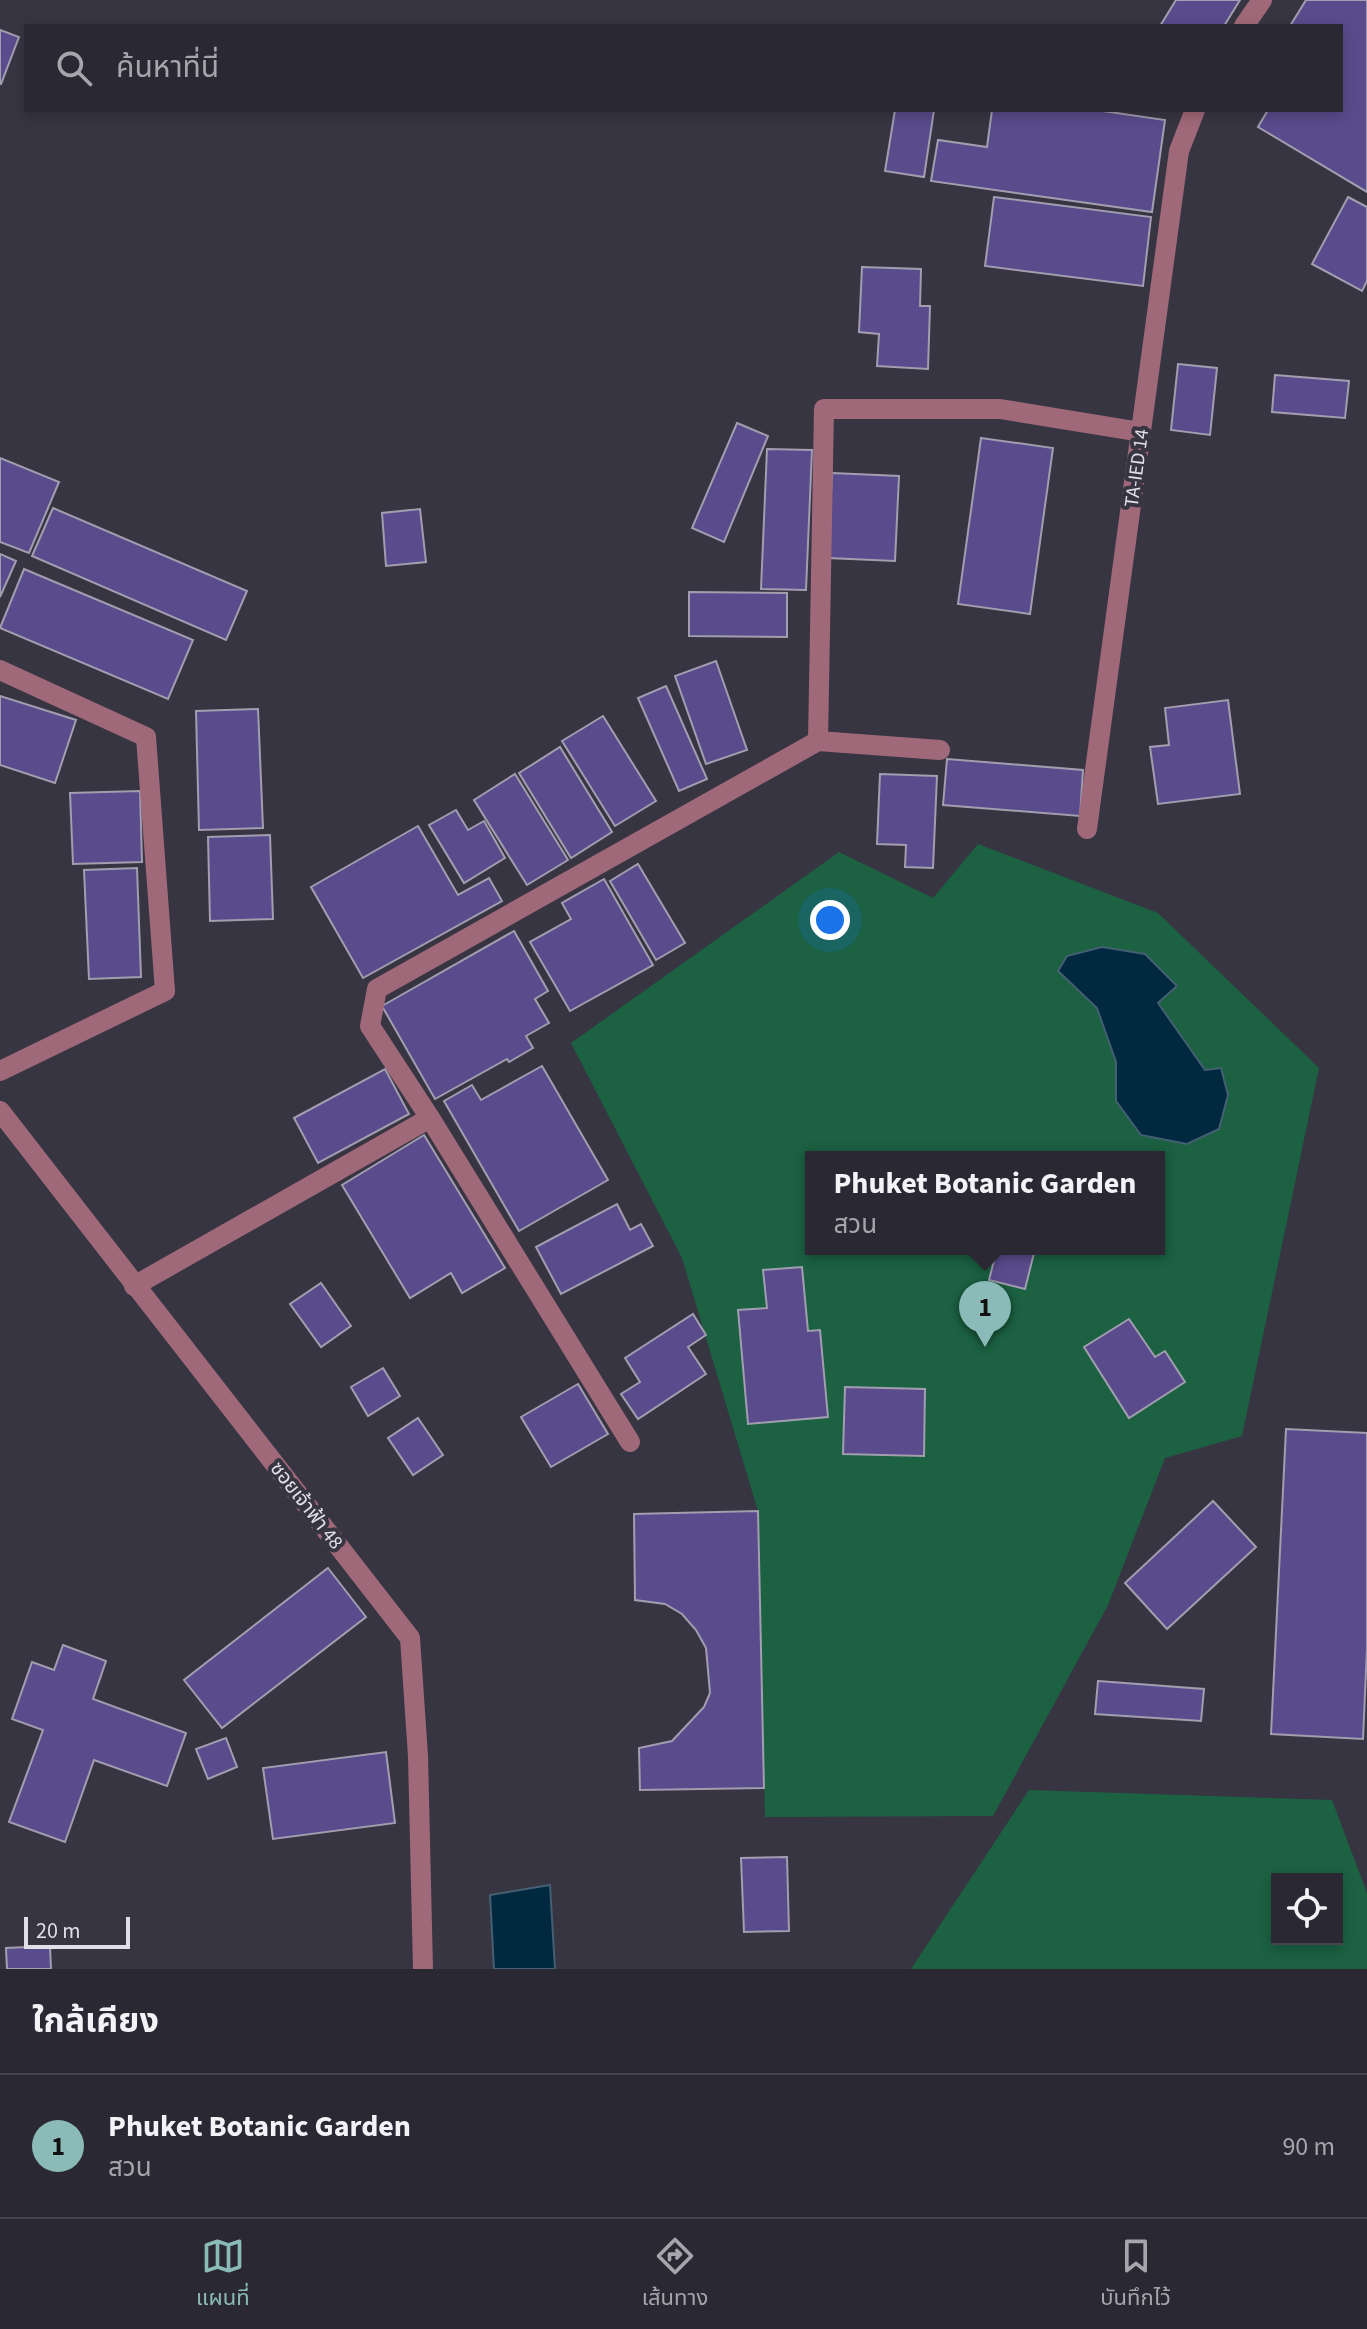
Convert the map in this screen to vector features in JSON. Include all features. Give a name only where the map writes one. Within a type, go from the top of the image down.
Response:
[{"type":"street","points":[[1245,24],[1262,0]]},
{"type":"street","name":"TA-IED 14","points":[[1087,829],[1179,151],[1194,112]]},
{"type":"street","points":[[818,741],[824,409],[1000,409],[1141,432]]},
{"type":"street","points":[[0,670],[146,737],[165,991],[0,1071]]},
{"type":"street","points":[[630,1442],[370,1026],[377,989],[818,741],[940,750]]},
{"type":"street","name":"ซอยเจ้าฟ้า 48","points":[[0,1111],[410,1638],[418,1756],[423,1969]]},
{"type":"street","points":[[134,1286],[430,1118]]},
{"type":"green space","points":[[978,844],[1158,913],[1319,1068],[1242,1436],[1165,1458],[1108,1605],[993,1816],[765,1817],[758,1511],[682,1258],[571,1043],[839,852],[933,898]]},
{"type":"green space","points":[[1029,1790],[1332,1800],[1367,1893],[1367,1969],[911,1969]]},
{"type":"water","points":[[1102,947],[1145,954],[1177,986],[1158,1003],[1205,1070],[1221,1068],[1228,1095],[1219,1129],[1187,1144],[1141,1135],[1116,1101],[1116,1062],[1097,1008],[1058,971],[1067,956]]},
{"type":"water","points":[[550,1885],[555,1969],[494,1969],[490,1895]]},
{"type":"building","points":[[1176,0],[1240,0],[1225,24],[1161,24]]},
{"type":"building","points":[[1306,0],[1367,0],[1367,192],[1258,127],[1267,112],[1343,112],[1343,24],[1291,24]]},
{"type":"building","points":[[0,30],[19,37],[1,84],[0,84]]},
{"type":"building","points":[[895,112],[934,112],[924,177],[885,171]]},
{"type":"building","points":[[992,112],[1110,112],[1165,120],[1152,212],[931,181],[938,140],[987,147]]},
{"type":"building","points":[[994,197],[1151,217],[1143,286],[985,266]]},
{"type":"building","points":[[1348,197],[1367,207],[1367,281],[1362,291],[1312,264]]},
{"type":"building","points":[[862,267],[921,269],[920,306],[930,306],[928,369],[877,366],[879,334],[859,332]]},
{"type":"building","points":[[1178,364],[1217,368],[1210,435],[1171,430]]},
{"type":"building","points":[[1275,375],[1349,381],[1345,418],[1272,412]]},
{"type":"building","points":[[737,423],[768,436],[724,542],[692,528]]},
{"type":"building","points":[[981,438],[1053,448],[1030,614],[958,604]]},
{"type":"building","points":[[767,449],[812,450],[806,590],[761,589]]},
{"type":"building","points":[[0,458],[59,482],[29,553],[0,542]]},
{"type":"building","points":[[832,473],[899,476],[895,561],[828,558]]},
{"type":"building","points":[[53,508],[247,591],[226,640],[32,556]]},
{"type":"building","points":[[420,509],[426,562],[386,566],[382,513]]},
{"type":"building","points":[[0,554],[16,561],[0,597]]},
{"type":"building","points":[[24,569],[193,640],[168,699],[0,628]]},
{"type":"building","points":[[689,592],[787,593],[787,637],[689,636]]},
{"type":"building","points":[[716,661],[747,750],[706,764],[675,676]]},
{"type":"building","points":[[666,686],[707,779],[679,791],[638,698]]},
{"type":"building","points":[[0,696],[76,720],[55,783],[0,765]]},
{"type":"building","points":[[1228,700],[1240,794],[1158,804],[1150,747],[1169,745],[1165,708]]},
{"type":"building","points":[[258,709],[263,828],[199,830],[196,711]]},
{"type":"building","points":[[603,716],[656,801],[615,826],[562,741]]},
{"type":"building","points":[[560,747],[612,832],[571,858],[519,773]]},
{"type":"building","points":[[947,759],[1083,770],[1080,816],[943,805]]},
{"type":"building","points":[[515,774],[568,860],[527,885],[474,800]]},
{"type":"building","points":[[880,774],[937,776],[933,868],[905,867],[906,845],[877,844]]},
{"type":"building","points":[[140,791],[142,862],[73,864],[70,793]]},
{"type":"building","points":[[456,810],[468,830],[484,821],[505,858],[464,883],[429,825]]},
{"type":"building","points":[[418,826],[458,895],[489,878],[502,901],[363,978],[311,887]]},
{"type":"building","points":[[270,835],[273,919],[210,921],[208,837]]},
{"type":"building","points":[[638,864],[685,943],[656,960],[610,881]]},
{"type":"building","points":[[137,868],[141,977],[89,979],[84,870]]},
{"type":"building","points":[[604,879],[653,965],[570,1011],[530,942],[571,919],[562,903]]},
{"type":"building","points":[[514,931],[548,991],[535,999],[549,1023],[526,1036],[533,1048],[435,1099],[382,1006]]},
{"type":"building","points":[[542,1066],[608,1180],[519,1231],[444,1101],[472,1085],[481,1100]]},
{"type":"building","points":[[385,1069],[409,1114],[318,1163],[294,1118]]},
{"type":"building","points":[[424,1135],[505,1268],[462,1293],[451,1273],[410,1298],[342,1185]]},
{"type":"building","points":[[617,1204],[630,1230],[641,1224],[653,1246],[561,1294],[536,1247]]},
{"type":"building","points":[[995,1255],[1034,1255],[1025,1289],[989,1280]]},
{"type":"building","points":[[802,1267],[808,1331],[820,1330],[828,1417],[748,1424],[738,1310],[767,1308],[763,1270]]},
{"type":"building","points":[[321,1283],[351,1326],[321,1347],[290,1304]]},
{"type":"building","points":[[693,1314],[706,1335],[688,1347],[706,1374],[638,1419],[621,1394],[640,1382],[625,1358]]},
{"type":"building","points":[[1129,1319],[1155,1357],[1165,1351],[1185,1382],[1129,1418],[1084,1347]]},
{"type":"building","points":[[383,1368],[400,1396],[368,1416],[351,1387]]},
{"type":"building","points":[[578,1384],[608,1434],[551,1467],[521,1417]]},
{"type":"building","points":[[845,1387],[925,1389],[924,1456],[843,1454]]},
{"type":"building","points":[[418,1418],[443,1455],[413,1475],[388,1438]]},
{"type":"building","points":[[1286,1429],[1367,1433],[1367,1648],[1363,1739],[1271,1734]]},
{"type":"building","points":[[1213,1501],[1256,1547],[1167,1629],[1125,1583]]},
{"type":"building","points":[[758,1511],[764,1788],[640,1790],[639,1748],[672,1741],[704,1707],[710,1693],[706,1648],[696,1630],[682,1614],[665,1604],[635,1600],[634,1514]]},
{"type":"building","points":[[328,1568],[366,1617],[222,1728],[184,1680]]},
{"type":"building","points":[[63,1645],[106,1661],[93,1699],[186,1733],[167,1786],[94,1760],[65,1842],[9,1822],[43,1730],[12,1719],[32,1662],[54,1670]]},
{"type":"building","points":[[1098,1681],[1204,1689],[1201,1721],[1095,1714]]},
{"type":"building","points":[[226,1738],[237,1767],[208,1779],[196,1749]]},
{"type":"building","points":[[386,1752],[395,1823],[273,1839],[263,1768]]},
{"type":"building","points":[[787,1857],[789,1931],[744,1932],[741,1858]]},
{"type":"building","points":[[50,1946],[51,1969],[7,1969],[6,1948]]},
{"type":"place","name":"Phuket Botanic Garden","points":[[985,1347]]}]
